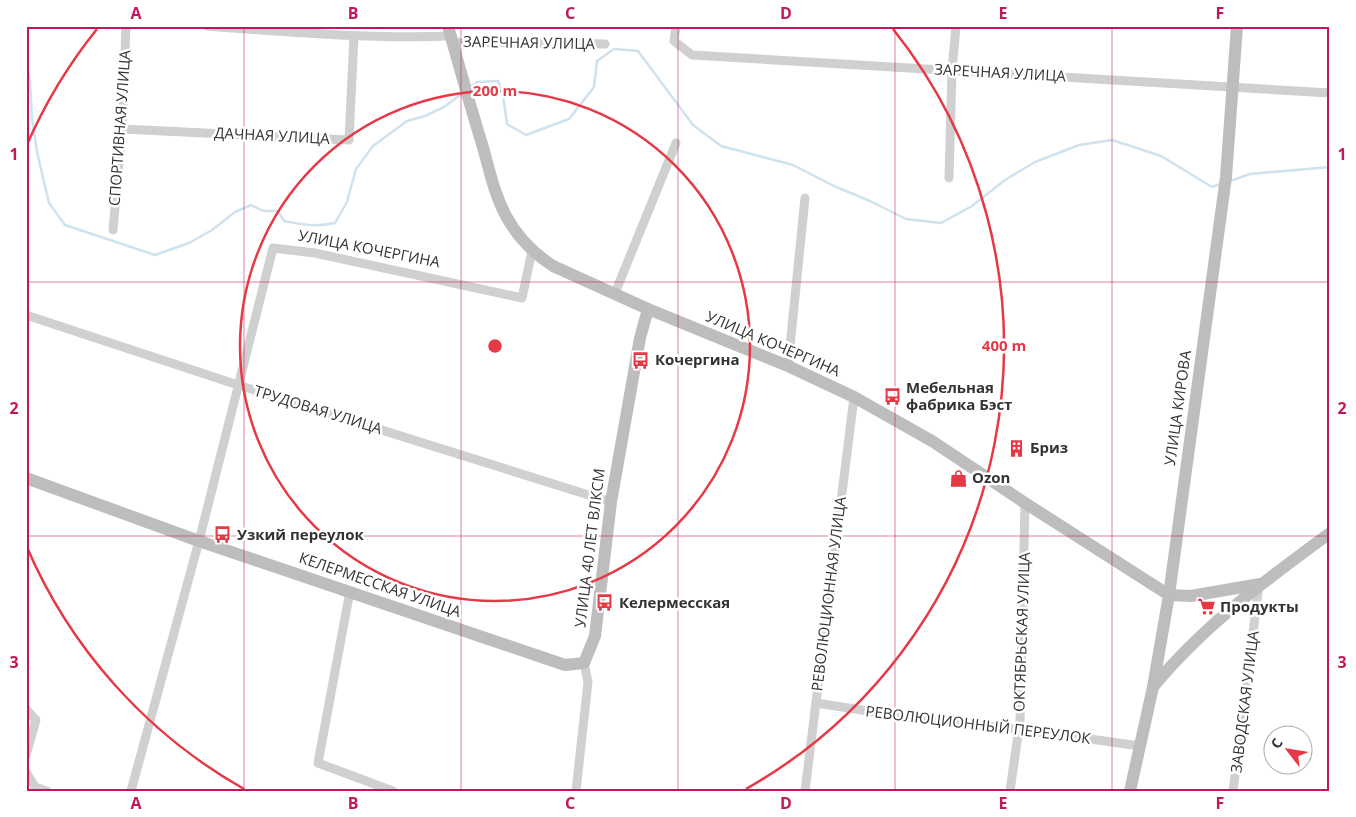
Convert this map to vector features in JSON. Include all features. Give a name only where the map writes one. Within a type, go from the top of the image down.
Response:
[{"type":"street","name":"СПОРТИВНАЯ УЛИЦА","points":[[113,230],[122,129],[126,26]]},
{"type":"street","name":"ЗАРЕЧНАЯ УЛИЦА","points":[[207,26],[354,36],[406,38],[451,35],[605,44]]},
{"type":"street","name":"ЗАРЕЧНАЯ УЛИЦА","points":[[676,26],[674,41],[692,55],[1330,93]]},
{"type":"street","points":[[949,178],[952,70],[956,26]]},
{"type":"street","name":"УЛИЦА КИРОВА","points":[[1130,791],[1153,686],[1169,595],[1226,177],[1237,26]]},
{"type":"street","points":[[451,35],[493,184],[506,216],[532,251]]},
{"type":"street","name":"ДАЧНАЯ УЛИЦА","points":[[122,129],[349,140],[354,36]]},
{"type":"street","points":[[615,293],[676,143]]},
{"type":"street","points":[[788,366],[805,198]]},
{"type":"street","name":"УЛИЦА КОЧЕРГИНА","points":[[238,385],[273,248],[315,253],[522,298],[532,251],[553,266],[648,309],[788,366],[854,397],[932,441],[1169,595]]},
{"type":"street","name":"УЛИЦА 40 ЛЕТ ВЛКСМ","points":[[584,663],[595,636],[611,502],[640,338],[648,309]]},
{"type":"street","name":"ТРУДОВАЯ УЛИЦА","points":[[26,315],[238,385],[611,502]]},
{"type":"street","points":[[131,791],[199,541],[238,385]]},
{"type":"street","name":"РЕВОЛЮЦИОННАЯ УЛИЦА","points":[[805,791],[854,397]]},
{"type":"street","name":"КЕЛЕРМЕССКАЯ УЛИЦА","points":[[26,478],[199,541],[565,665],[584,663]]},
{"type":"street","name":"ОКТЯБРЬСКАЯ УЛИЦА","points":[[1010,791],[1018,729],[1025,503]]},
{"type":"street","points":[[1153,686],[1184,652],[1260,584],[1330,533]]},
{"type":"street","points":[[1169,595],[1191,596],[1260,584]]},
{"type":"street","name":"ЗАВОДСКАЯ УЛИЦА","points":[[1233,791],[1260,584]]},
{"type":"street","points":[[350,591],[318,763],[393,791]]},
{"type":"street","points":[[576,791],[588,682],[584,663]]},
{"type":"street","name":"РЕВОЛЮЦИОННЫЙ ПЕРЕУЛОК","points":[[816,703],[920,719],[1018,729],[1140,746]]},
{"type":"street","points":[[26,709],[36,720],[26,755]]},
{"type":"street","points":[[26,772],[35,787],[48,791]]},
{"type":"waterway","points":[[469,88],[477,82],[498,81],[503,95],[507,124],[526,135],[569,119],[594,87],[597,61],[614,49],[638,51],[693,125],[721,146],[793,165],[906,219],[941,223],[972,206],[1005,180],[1035,162],[1079,145],[1112,140],[1161,156],[1212,187],[1220,184]]},
{"type":"waterway","points":[[26,61],[30,81],[32,118],[37,152],[49,203],[65,225],[155,255],[189,243],[212,230],[235,212],[251,205],[263,211],[278,211],[284,221],[310,225],[335,223],[347,202],[356,169],[373,146],[407,121],[425,116],[444,107],[463,93]]},
{"type":"waterway","points":[[1230,181],[1250,174],[1330,167]]},
{"type":"place","name":"Кочергина","points":[[641,360]]},
{"type":"place","name":"Мебельная фабрика Бэст","points":[[892,397]]},
{"type":"place","name":"Бриз","points":[[1016,448]]},
{"type":"place","name":"Ozon","points":[[958,478]]},
{"type":"place","name":"Узкий переулок","points":[[223,535]]},
{"type":"place","name":"Келермесская","points":[[605,603]]},
{"type":"place","name":"Продукты","points":[[1206,607]]}]
